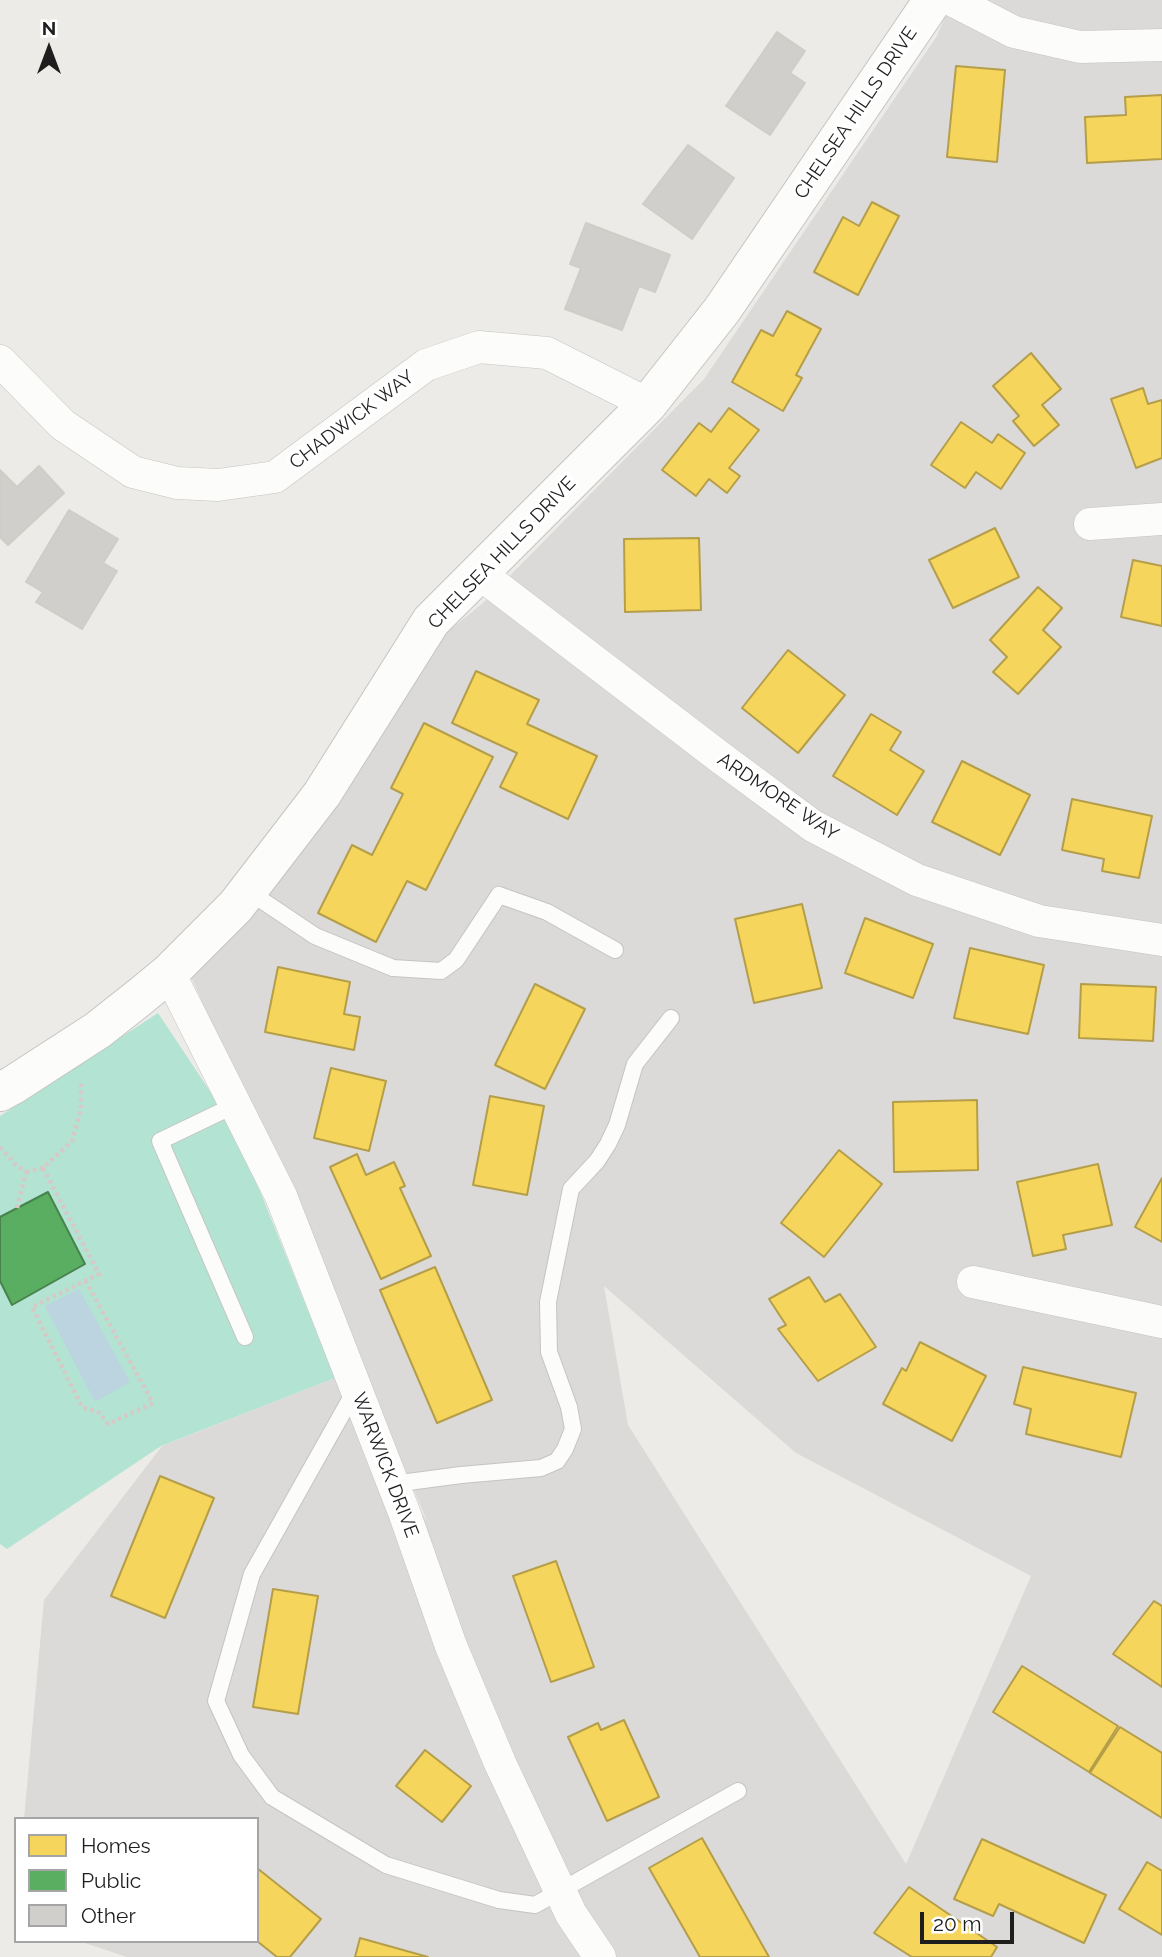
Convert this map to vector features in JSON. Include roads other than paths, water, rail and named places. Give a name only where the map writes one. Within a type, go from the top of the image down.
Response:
[{"type":"street","name":"CHELSEA HILLS DRIVE","points":[[0,1092],[98,1030],[169,973],[236,906],[322,793],[431,621],[648,404],[722,310],[933,0]]},
{"type":"street","points":[[952,0],[1014,32],[1080,47],[1162,45]]},
{"type":"street","name":"CHADWICK WAY","points":[[0,360],[63,425],[134,472],[177,482],[218,485],[275,477],[426,365],[479,347],[547,353],[648,404]]},
{"type":"street","points":[[1090,524],[1162,519]]},
{"type":"street","name":"ARDMORE WAY","points":[[479,573],[813,825],[918,880],[1038,921],[1162,940]]},
{"type":"street","name":"WARWICK DRIVE","points":[[169,973],[281,1196],[393,1484],[452,1646],[500,1763],[571,1914],[600,1957]]},
{"type":"street","points":[[974,1282],[1162,1322]]},
{"type":"lane","points":[[248,891],[316,936],[393,968],[441,971],[456,960],[499,895],[547,912],[615,950]]},
{"type":"lane","points":[[393,1484],[541,1468],[557,1461],[565,1448],[573,1429],[569,1407],[549,1352],[548,1302],[571,1189],[597,1161],[608,1144],[617,1125],[635,1064],[671,1018]]},
{"type":"lane","points":[[235,1104],[160,1141],[245,1337]]},
{"type":"lane","points":[[356,1389],[252,1574],[216,1701],[241,1755],[272,1797],[386,1866],[499,1900],[535,1905],[738,1791]]},
{"type":"water","points":[[79,1289],[130,1382],[95,1402],[45,1306]]}]
